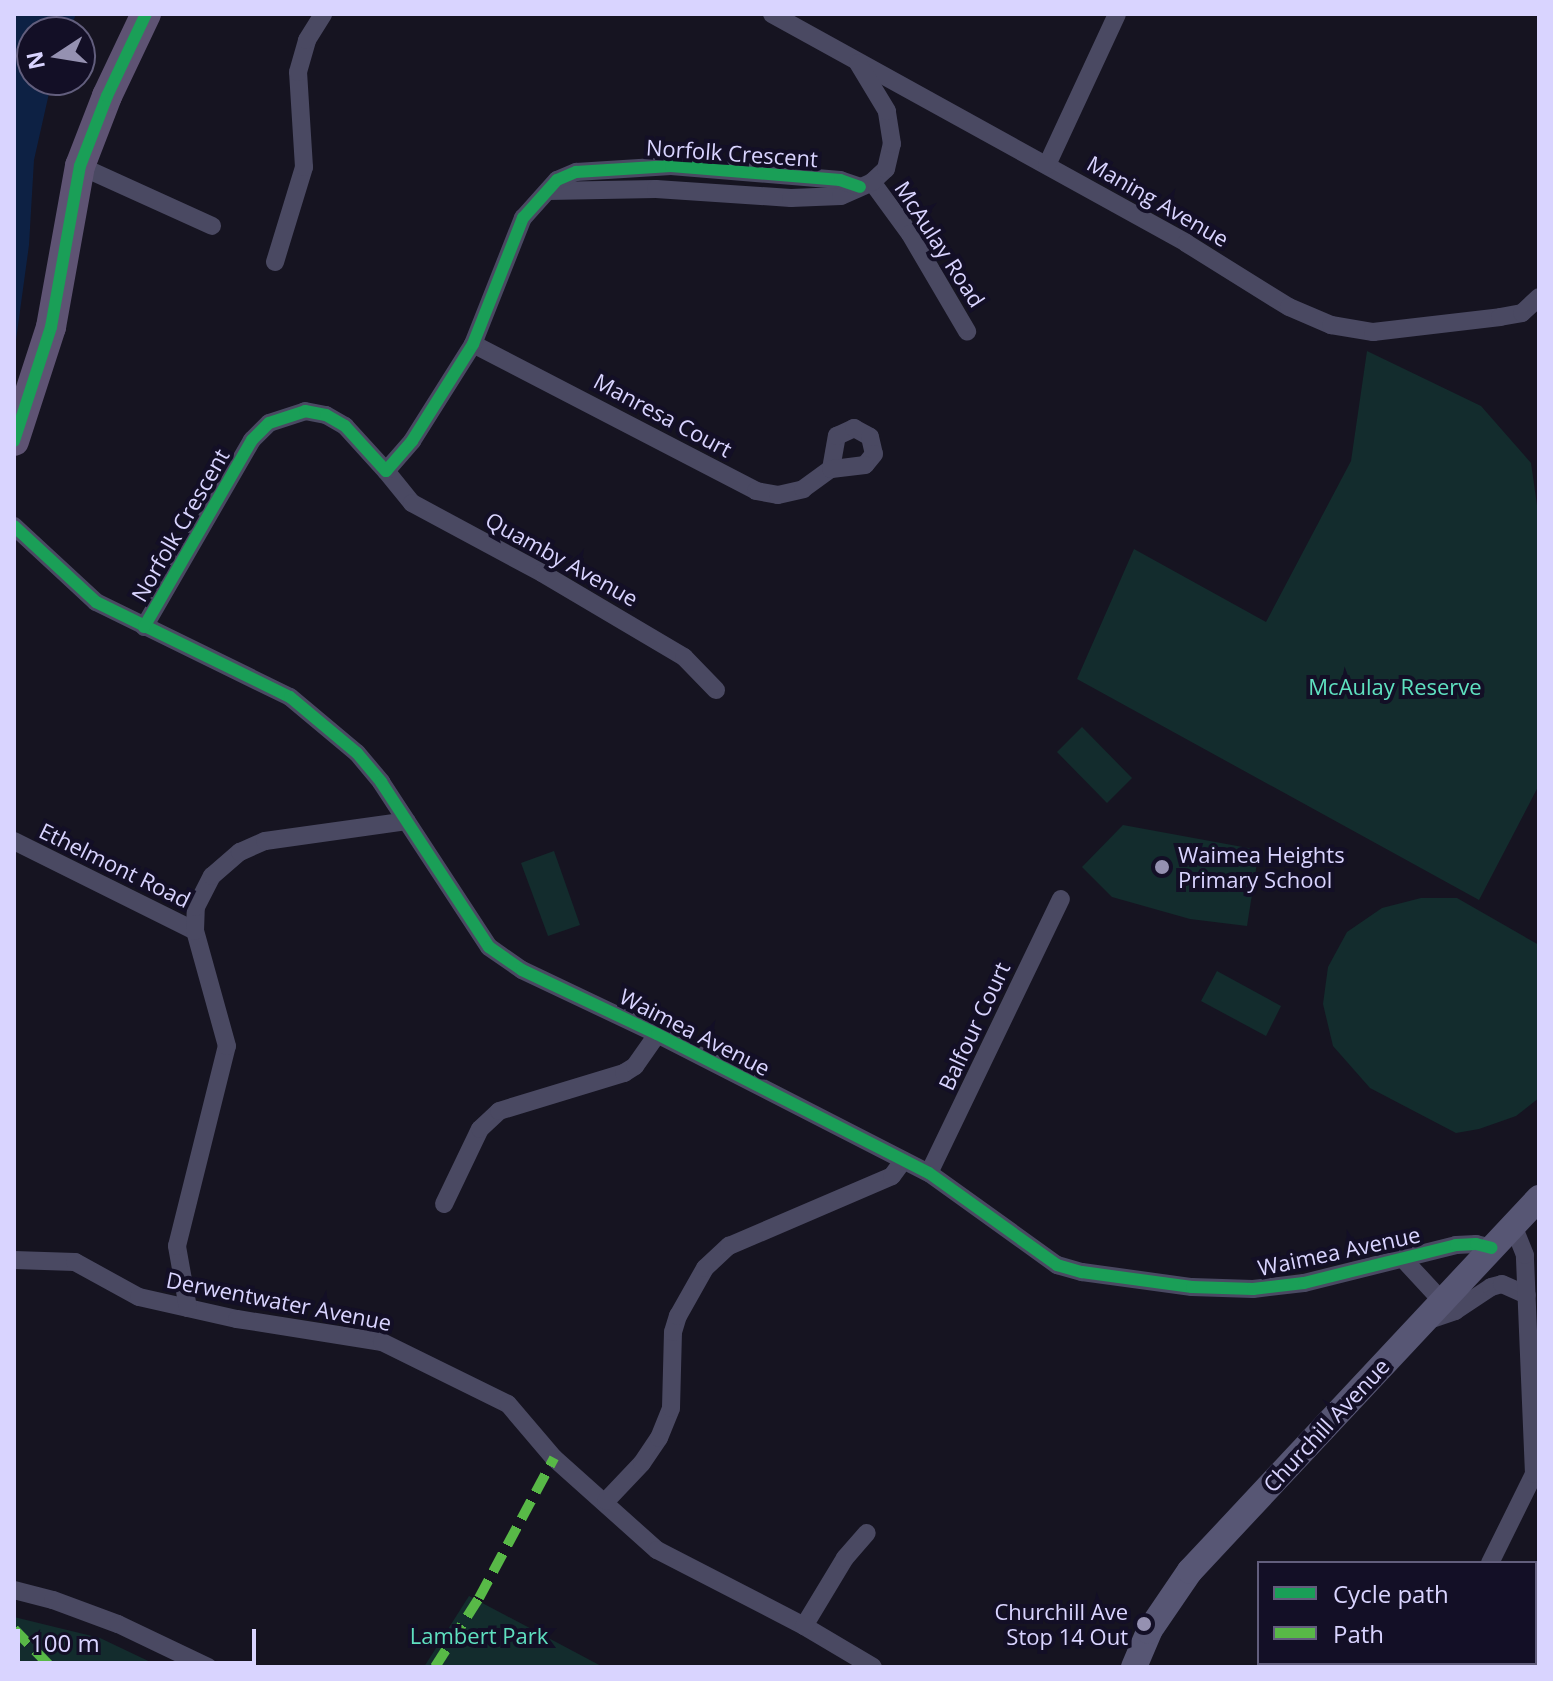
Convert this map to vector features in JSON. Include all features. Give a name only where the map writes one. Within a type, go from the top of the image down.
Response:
[{"type":"main road","points":[[14,441],[51,327],[80,166],[107,96],[146,14]]},
{"type":"street","points":[[275,262],[304,167],[298,72],[307,40],[323,14]]},
{"type":"street","name":"Maning Avenue","points":[[772,14],[1047,165],[1289,307],[1331,325],[1373,332],[1500,317],[1522,313],[1539,297]]},
{"type":"street","points":[[1047,165],[1117,14]]},
{"type":"street","points":[[857,60],[887,111],[892,144],[886,169],[866,185]]},
{"type":"street","points":[[80,166],[212,226]]},
{"type":"street","name":"Norfolk Crescent","points":[[144,627],[252,440],[269,423],[305,411],[326,415],[345,426],[386,471],[412,441],[473,344],[523,218],[557,180],[576,172],[671,166],[840,180],[866,185]]},
{"type":"street","name":"McAulay Road","points":[[866,185],[910,234],[967,331]]},
{"type":"street","name":"Manresa Court","points":[[473,344],[756,491],[778,495],[803,489],[831,469]]},
{"type":"street","name":"Quamby Avenue","points":[[386,471],[412,503],[553,579],[684,657],[716,690]]},
{"type":"street","name":"Waimea Avenue","points":[[14,526],[96,602],[290,697],[357,753],[407,821],[489,947],[522,970],[657,1034],[929,1173],[1033,1251],[1057,1265],[1082,1272],[1192,1287],[1253,1289],[1304,1283],[1456,1245],[1476,1244],[1492,1248]]},
{"type":"street","points":[[188,1308],[177,1246],[227,1046],[195,931],[196,907],[212,876],[240,852],[265,841],[407,821]]},
{"type":"street","name":"Ethelmont Road","points":[[14,841],[195,931]]},
{"type":"street","name":"Balfour Court","points":[[929,1173],[1061,899]]},
{"type":"street","points":[[444,1204],[480,1129],[499,1111],[624,1073],[635,1066],[657,1034]]},
{"type":"street","points":[[606,1501],[642,1463],[659,1438],[671,1408],[673,1332],[678,1316],[705,1268],[729,1246],[892,1176],[903,1161]]},
{"type":"street","name":"Churchill Avenue","points":[[1134,1667],[1149,1631],[1190,1571],[1539,1198]]},
{"type":"street","points":[[1491,1561],[1534,1474],[1525,1255],[1513,1226]]},
{"type":"street","name":"Derwentwater Avenue","points":[[14,1260],[75,1262],[139,1297],[382,1342],[508,1404],[554,1458],[606,1501],[657,1550],[804,1626],[873,1667]]},
{"type":"street","name":"Waimea Avenue","points":[[1404,1260],[1441,1300]]},
{"type":"street","points":[[1420,1323],[1455,1311],[1491,1287],[1502,1284],[1527,1295]]},
{"type":"street","points":[[804,1626],[845,1558],[867,1533]]},
{"type":"street","points":[[14,1590],[53,1600],[118,1624],[208,1667]]},
{"type":"green space","name":"McAulay Reserve","points":[[1367,351],[1481,406],[1531,463],[1539,519],[1539,785],[1479,900],[1077,679],[1134,549],[1266,622],[1351,461]]},
{"type":"green space","points":[[1082,727],[1132,778],[1107,803],[1057,752]]},
{"type":"green space","points":[[1123,825],[1259,850],[1247,926],[1190,919],[1112,897],[1082,867]]},
{"type":"green space","points":[[554,851],[580,925],[548,936],[521,863]]},
{"type":"green space","points":[[1421,898],[1457,898],[1539,945],[1539,1098],[1516,1116],[1479,1129],[1456,1133],[1370,1088],[1333,1046],[1323,1004],[1328,967],[1347,932],[1382,908]]},
{"type":"green space","points":[[1217,971],[1281,1006],[1266,1036],[1201,1001]]},
{"type":"green space","name":"Lambert Park","points":[[469,1596],[505,1615],[603,1667],[424,1667]]},
{"type":"green space","points":[[14,1617],[100,1638],[161,1667],[14,1667]]},
{"type":"water","points":[[14,14],[76,14],[16,16],[16,96],[48,96],[34,160],[29,245],[14,355]]},
{"type":"marked path","points":[[435,1667],[479,1598],[554,1458]]},
{"type":"marked path","points":[[14,1629],[51,1667]]},
{"type":"cycle path","points":[[14,441],[51,327],[80,166],[107,96],[146,14]]},
{"type":"cycle path","points":[[144,627],[252,440],[269,423],[305,411],[326,415],[345,426],[386,471],[412,441],[473,344],[523,218],[557,180],[576,172],[671,166],[840,180],[860,187]]},
{"type":"cycle path","points":[[14,526],[96,602],[290,697],[357,753],[381,782],[489,947],[522,970],[657,1034],[929,1173],[1057,1265],[1082,1272],[1192,1287],[1253,1289],[1304,1283],[1456,1245],[1476,1244],[1492,1248]]},
{"type":"place","name":"Waimea Heights Primary School","points":[[1162,867]]},
{"type":"place","name":"Churchill Ave Stop 14 Out","points":[[1144,1624]]}]
